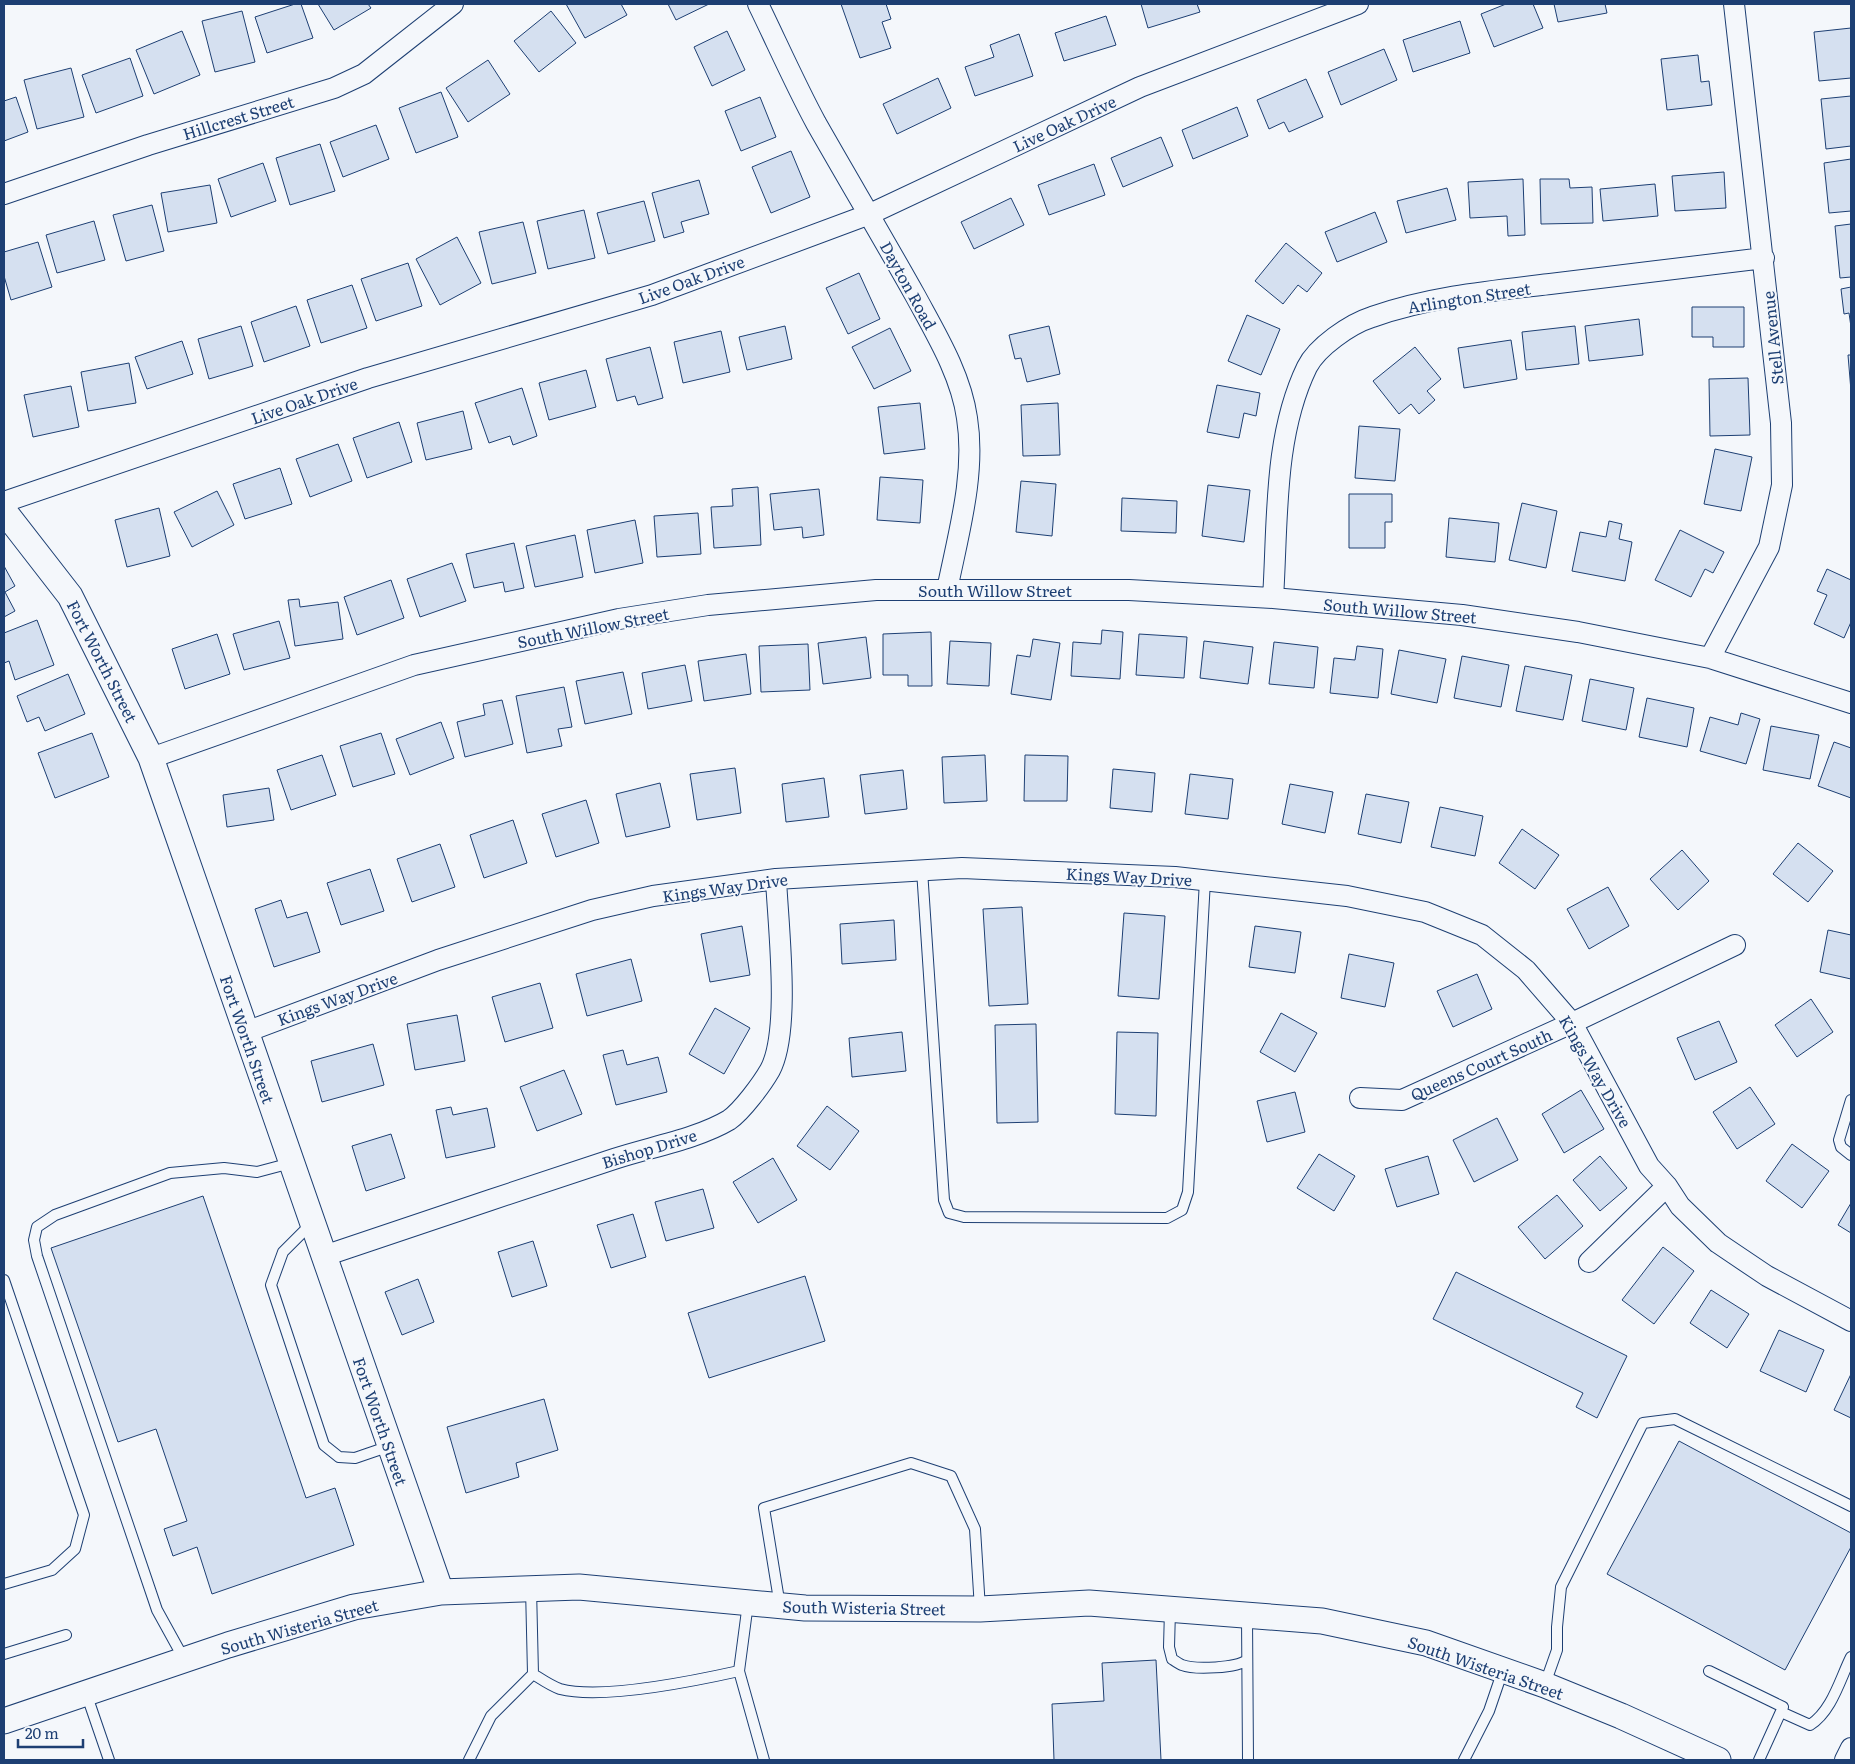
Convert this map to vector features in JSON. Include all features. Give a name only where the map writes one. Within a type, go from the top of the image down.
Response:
[{"type":"street","name":"Hillcrest Street","points":[[4,194],[148,145],[334,88],[364,74],[452,4]]},
{"type":"street","name":"Dayton Road","points":[[758,4],[816,122],[870,214],[933,328],[961,388],[968,418],[970,451],[964,502],[947,590]]},
{"type":"street","name":"Live Oak Drive","points":[[4,502],[368,378],[652,295],[870,214],[1140,86],[1358,4]]},
{"type":"street","name":"Stell Avenue","points":[[1710,658],[1770,548],[1782,485],[1781,423],[1734,4]]},
{"type":"street","name":"Arlington Street","points":[[1273,598],[1281,467],[1293,404],[1308,365],[1335,336],[1370,317],[1421,302],[1764,258]]},
{"type":"street","name":"Fort Worth Street","points":[[4,511],[70,596],[151,758],[441,1592]]},
{"type":"street","name":"South Willow Street","points":[[151,758],[414,665],[619,619],[708,604],[876,590],[1129,590],[1273,598],[1462,615],[1578,632],[1710,658],[1851,702]]},
{"type":"street","name":"Kings Way Drive","points":[[246,1032],[438,960],[592,910],[653,896],[776,879],[962,868],[1204,880],[1347,896],[1425,912],[1482,935],[1526,970],[1572,1023],[1648,1166],[1667,1186],[1680,1206],[1718,1243],[1767,1276],[1851,1321]]},
{"type":"street","name":"Bishop Drive","points":[[324,1256],[643,1149],[700,1133],[730,1119],[759,1087],[771,1068],[778,1039],[782,991],[776,879]]},
{"type":"street","name":"Queens Court South","points":[[1360,1098],[1402,1100],[1572,1023],[1735,945]]},
{"type":"street","points":[[1589,1262],[1667,1186]]},
{"type":"street","name":"South Wisteria Street","points":[[4,1721],[184,1660],[354,1607],[441,1592],[579,1587],[805,1608],[980,1609],[1089,1603],[1322,1621],[1416,1641],[1504,1670],[1621,1716],[1718,1760]]},
{"type":"street","points":[[1845,1760],[1851,1748]]},
{"type":"lane","points":[[922,870],[944,1200],[949,1213],[964,1217],[1168,1218],[1182,1210],[1188,1192],[1204,880]]},
{"type":"lane","points":[[1851,1100],[1839,1140],[1842,1147],[1851,1155]]},
{"type":"lane","points":[[184,1660],[157,1610],[37,1256],[34,1240],[37,1227],[55,1215],[170,1173],[224,1168],[257,1172],[291,1163]]},
{"type":"lane","points":[[312,1222],[283,1252],[271,1285],[324,1445],[339,1457],[356,1458],[390,1446]]},
{"type":"lane","points":[[4,1280],[84,1515],[75,1549],[52,1570],[4,1584]]},
{"type":"lane","points":[[1545,1685],[1558,1650],[1557,1627],[1561,1587],[1643,1423],[1675,1419],[1851,1506]]},
{"type":"lane","points":[[780,1606],[764,1508],[911,1463],[952,1476],[976,1529],[980,1609]]},
{"type":"lane","points":[[469,1760],[491,1716],[533,1674],[531,1588]]},
{"type":"lane","points":[[748,1603],[739,1671],[764,1760]]},
{"type":"lane","points":[[1170,1610],[1169,1647],[1172,1659],[1183,1666],[1229,1667],[1240,1665],[1247,1660]]},
{"type":"lane","points":[[1247,1616],[1248,1760]]},
{"type":"lane","points":[[4,1654],[66,1635]]},
{"type":"lane","points":[[1781,1712],[1810,1725],[1818,1720],[1826,1710],[1851,1657]]},
{"type":"lane","points":[[1464,1760],[1488,1711],[1504,1670]]},
{"type":"lane","points":[[533,1674],[559,1688],[599,1692],[697,1680],[739,1671]]},
{"type":"lane","points":[[1709,1671],[1783,1707],[1759,1760]]},
{"type":"lane","points":[[86,1693],[109,1760]]},
{"type":"building","points":[[295,4],[301,4],[313,38],[267,53],[255,17]]},
{"type":"building","points":[[318,4],[368,4],[371,8],[334,30]]},
{"type":"building","points":[[566,4],[621,4],[627,15],[585,38]]},
{"type":"building","points":[[668,4],[709,4],[676,20]]},
{"type":"building","points":[[841,4],[886,4],[891,19],[882,22],[891,48],[860,58]]},
{"type":"building","points":[[1141,4],[1197,4],[1200,12],[1148,28]]},
{"type":"building","points":[[1506,4],[1533,4],[1543,28],[1494,47],[1481,14]]},
{"type":"building","points":[[1554,4],[1605,4],[1607,13],[1558,22]]},
{"type":"building","points":[[242,11],[255,62],[215,72],[202,21]]},
{"type":"building","points":[[551,11],[576,43],[539,72],[514,41]]},
{"type":"building","points":[[1106,16],[1116,45],[1064,61],[1055,33]]},
{"type":"building","points":[[1460,21],[1470,53],[1413,72],[1403,40]]},
{"type":"building","points":[[1851,28],[1851,78],[1819,81],[1814,32]]},
{"type":"building","points":[[182,31],[200,75],[154,94],[136,50]]},
{"type":"building","points":[[727,31],[745,70],[712,86],[694,47]]},
{"type":"building","points":[[1019,34],[1033,76],[975,96],[965,67],[994,57],[990,45]]},
{"type":"building","points":[[1384,49],[1397,80],[1341,105],[1328,72]]},
{"type":"building","points":[[1698,55],[1701,82],[1709,81],[1712,105],[1667,110],[1661,59]]},
{"type":"building","points":[[130,58],[143,96],[96,113],[82,75]]},
{"type":"building","points":[[488,60],[510,94],[468,122],[446,88]]},
{"type":"building","points":[[71,68],[84,117],[37,129],[24,80]]},
{"type":"building","points":[[938,78],[951,108],[897,134],[883,104]]},
{"type":"building","points":[[1306,79],[1323,117],[1289,132],[1284,122],[1269,129],[1257,100]]},
{"type":"building","points":[[441,92],[458,137],[416,153],[399,108]]},
{"type":"building","points":[[1851,96],[1851,146],[1826,149],[1821,99]]},
{"type":"building","points":[[16,97],[28,132],[4,141],[4,101]]},
{"type":"building","points":[[760,97],[776,137],[741,151],[725,111]]},
{"type":"building","points":[[1237,107],[1248,136],[1193,159],[1182,130]]},
{"type":"building","points":[[376,125],[389,159],[343,177],[330,142]]},
{"type":"building","points":[[1161,137],[1173,166],[1123,187],[1111,158]]},
{"type":"building","points":[[320,144],[335,191],[290,205],[276,158]]},
{"type":"building","points":[[791,151],[810,197],[771,213],[752,167]]},
{"type":"building","points":[[1851,159],[1851,211],[1829,213],[1824,163]]},
{"type":"building","points":[[263,163],[276,201],[231,217],[218,179]]},
{"type":"building","points":[[1094,164],[1105,195],[1049,215],[1038,185]]},
{"type":"building","points":[[1724,172],[1726,208],[1675,211],[1672,176]]},
{"type":"building","points":[[1523,179],[1525,235],[1508,236],[1507,216],[1470,218],[1468,182]]},
{"type":"building","points":[[1540,179],[1569,179],[1570,188],[1592,187],[1593,223],[1541,224]]},
{"type":"building","points":[[699,180],[709,214],[681,222],[684,232],[664,238],[652,193]]},
{"type":"building","points":[[1655,184],[1658,216],[1603,221],[1600,189]]},
{"type":"building","points":[[210,185],[217,223],[168,232],[161,193]]},
{"type":"building","points":[[1447,188],[1456,220],[1406,233],[1397,201]]},
{"type":"building","points":[[1011,198],[1024,225],[974,249],[961,222]]},
{"type":"building","points":[[644,201],[655,241],[608,254],[597,213]]},
{"type":"building","points":[[152,205],[164,251],[126,261],[113,215]]},
{"type":"building","points":[[584,210],[595,258],[548,269],[537,221]]},
{"type":"building","points":[[1375,212],[1387,242],[1337,262],[1325,232]]},
{"type":"building","points":[[94,221],[105,260],[57,273],[46,235]]},
{"type":"building","points":[[523,222],[536,273],[492,284],[479,232]]},
{"type":"building","points":[[1851,224],[1851,277],[1840,278],[1835,226]]},
{"type":"building","points":[[457,237],[481,283],[440,305],[416,259]]},
{"type":"building","points":[[38,242],[52,287],[11,300],[4,276],[4,252]]},
{"type":"building","points":[[1286,243],[1322,273],[1307,292],[1298,285],[1283,304],[1255,281]]},
{"type":"building","points":[[408,263],[422,306],[376,321],[361,279]]},
{"type":"building","points":[[859,273],[880,319],[848,334],[826,288]]},
{"type":"building","points":[[352,285],[367,328],[321,343],[307,300]]},
{"type":"building","points":[[1851,287],[1851,327],[1849,313],[1844,314],[1841,289]]},
{"type":"building","points":[[296,306],[310,346],[264,362],[251,322]]},
{"type":"building","points":[[1692,307],[1744,307],[1744,347],[1713,347],[1713,337],[1692,337]]},
{"type":"building","points":[[1247,315],[1280,329],[1261,375],[1228,361]]},
{"type":"building","points":[[1639,319],[1643,355],[1589,361],[1585,326]]},
{"type":"building","points":[[241,326],[253,366],[209,379],[198,339]]},
{"type":"building","points":[[785,326],[792,359],[747,370],[739,337]]},
{"type":"building","points":[[1049,326],[1060,374],[1027,382],[1021,358],[1015,359],[1009,335]]},
{"type":"building","points":[[1575,326],[1579,364],[1526,370],[1522,332]]},
{"type":"building","points":[[890,328],[911,371],[874,389],[852,347]]},
{"type":"building","points":[[721,331],[730,372],[683,383],[674,342]]},
{"type":"building","points":[[1511,340],[1517,379],[1464,388],[1458,348]]},
{"type":"building","points":[[182,341],[193,374],[147,389],[135,357]]},
{"type":"building","points":[[650,347],[663,398],[638,405],[635,396],[617,401],[606,359]]},
{"type":"building","points":[[1415,347],[1441,379],[1427,391],[1435,400],[1419,414],[1411,404],[1399,414],[1373,381]]},
{"type":"building","points":[[1848,355],[1851,355],[1851,391]]},
{"type":"building","points":[[129,363],[136,403],[88,411],[81,372]]},
{"type":"building","points":[[586,370],[596,407],[549,420],[539,383]]},
{"type":"building","points":[[1748,378],[1750,435],[1710,436],[1709,379]]},
{"type":"building","points":[[1217,385],[1260,393],[1256,416],[1244,413],[1239,438],[1207,432]]},
{"type":"building","points":[[71,386],[79,427],[33,437],[24,395]]},
{"type":"building","points":[[522,388],[537,436],[513,445],[510,436],[489,443],[475,403]]},
{"type":"building","points":[[920,403],[925,449],[884,454],[878,407]]},
{"type":"building","points":[[1058,403],[1060,455],[1023,456],[1021,405]]},
{"type":"building","points":[[463,411],[472,449],[426,460],[417,423]]},
{"type":"building","points":[[399,422],[412,462],[367,478],[353,438]]},
{"type":"building","points":[[1359,426],[1400,429],[1395,481],[1355,478]]},
{"type":"building","points":[[338,444],[352,481],[310,497],[296,459]]},
{"type":"building","points":[[1715,449],[1752,457],[1741,511],[1704,504]]},
{"type":"building","points":[[280,468],[292,504],[245,519],[233,484]]},
{"type":"building","points":[[880,477],[923,480],[920,523],[877,520]]},
{"type":"building","points":[[1021,481],[1056,484],[1052,536],[1016,532]]},
{"type":"building","points":[[1208,485],[1250,490],[1244,542],[1202,536]]},
{"type":"building","points":[[758,487],[761,545],[714,548],[711,507],[733,506],[732,489]]},
{"type":"building","points":[[819,489],[824,535],[803,538],[802,527],[774,530],[770,494]]},
{"type":"building","points":[[217,491],[234,525],[192,547],[174,512]]},
{"type":"building","points":[[1349,494],[1392,494],[1392,522],[1385,522],[1385,548],[1349,548]]},
{"type":"building","points":[[1122,498],[1177,501],[1176,533],[1121,531]]},
{"type":"building","points":[[1522,503],[1557,511],[1546,568],[1509,560]]},
{"type":"building","points":[[159,508],[170,556],[127,567],[115,520]]},
{"type":"building","points":[[698,513],[701,554],[657,557],[654,516]]},
{"type":"building","points":[[1449,518],[1499,523],[1495,562],[1446,557]]},
{"type":"building","points":[[635,520],[643,563],[595,573],[587,530]]},
{"type":"building","points":[[1609,521],[1622,524],[1619,539],[1632,542],[1625,581],[1572,571],[1580,532],[1606,537]]},
{"type":"building","points":[[1680,530],[1724,552],[1713,573],[1705,569],[1691,597],[1655,580]]},
{"type":"building","points":[[575,535],[583,577],[535,587],[526,546]]},
{"type":"building","points":[[514,543],[524,588],[505,592],[503,582],[474,588],[466,554]]},
{"type":"building","points":[[452,563],[466,601],[420,617],[407,579]]},
{"type":"building","points":[[4,566],[15,586],[5,592],[15,611],[4,617]]},
{"type":"building","points":[[1827,569],[1851,580],[1851,622],[1844,638],[1814,624],[1827,595],[1817,591]]},
{"type":"building","points":[[391,580],[404,618],[357,635],[344,597]]},
{"type":"building","points":[[299,599],[300,607],[338,602],[343,639],[295,646],[288,600]]},
{"type":"building","points":[[37,620],[54,665],[15,680],[9,661],[4,663],[4,633]]},
{"type":"building","points":[[279,621],[290,658],[244,670],[233,634]]},
{"type":"building","points":[[1102,630],[1123,632],[1120,679],[1071,676],[1073,642],[1101,644]]},
{"type":"building","points":[[931,632],[932,686],[908,686],[908,675],[883,675],[883,634]]},
{"type":"building","points":[[217,634],[230,674],[185,689],[172,649]]},
{"type":"building","points":[[1139,634],[1187,637],[1184,678],[1136,675]]},
{"type":"building","points":[[866,637],[871,678],[823,684],[818,643]]},
{"type":"building","points":[[1033,639],[1060,643],[1051,700],[1011,694],[1017,655],[1030,657]]},
{"type":"building","points":[[950,641],[991,643],[989,686],[947,684]]},
{"type":"building","points":[[1204,641],[1253,647],[1248,684],[1200,678]]},
{"type":"building","points":[[1274,642],[1318,647],[1314,688],[1269,684]]},
{"type":"building","points":[[808,644],[810,690],[761,692],[759,646]]},
{"type":"building","points":[[1357,646],[1383,649],[1378,698],[1330,693],[1334,658],[1355,660]]},
{"type":"building","points":[[1399,650],[1446,659],[1437,703],[1391,694]]},
{"type":"building","points":[[746,654],[751,694],[704,701],[698,661]]},
{"type":"building","points":[[1462,656],[1509,665],[1501,707],[1454,698]]},
{"type":"building","points":[[685,665],[692,701],[648,709],[642,673]]},
{"type":"building","points":[[1525,666],[1572,675],[1563,720],[1516,711]]},
{"type":"building","points":[[623,672],[632,714],[585,724],[576,681]]},
{"type":"building","points":[[68,674],[85,714],[45,731],[39,717],[27,722],[17,696]]},
{"type":"building","points":[[1590,679],[1634,688],[1626,730],[1582,721]]},
{"type":"building","points":[[564,687],[572,727],[558,729],[562,746],[527,753],[516,696]]},
{"type":"building","points":[[1647,698],[1694,708],[1687,747],[1639,737]]},
{"type":"building","points":[[502,700],[513,744],[465,757],[457,722],[485,715],[483,704]]},
{"type":"building","points":[[1741,713],[1760,719],[1746,764],[1700,751],[1710,717],[1738,725]]},
{"type":"building","points":[[441,722],[454,758],[410,775],[396,739]]},
{"type":"building","points":[[1771,726],[1819,735],[1810,779],[1763,770]]},
{"type":"building","points":[[92,733],[109,777],[55,798],[38,753]]},
{"type":"building","points":[[381,733],[395,774],[353,787],[340,746]]},
{"type":"building","points":[[1834,742],[1851,748],[1851,798],[1818,786]]},
{"type":"building","points":[[322,755],[336,795],[291,810],[277,770]]},
{"type":"building","points":[[985,755],[987,801],[944,803],[942,757]]},
{"type":"building","points":[[1025,755],[1068,756],[1067,801],[1024,801]]},
{"type":"building","points":[[735,768],[741,813],[697,820],[690,774]]},
{"type":"building","points":[[1113,769],[1155,773],[1152,812],[1110,808]]},
{"type":"building","points":[[903,770],[907,809],[865,814],[860,775]]},
{"type":"building","points":[[1190,774],[1233,779],[1228,819],[1185,814]]},
{"type":"building","points":[[824,778],[829,817],[786,822],[782,784]]},
{"type":"building","points":[[660,783],[670,827],[626,837],[616,794]]},
{"type":"building","points":[[1290,784],[1333,792],[1325,833],[1282,824]]},
{"type":"building","points":[[269,788],[274,820],[227,827],[223,795]]},
{"type":"building","points":[[1366,794],[1409,802],[1401,843],[1358,834]]},
{"type":"building","points":[[586,800],[599,843],[556,857],[542,814]]},
{"type":"building","points":[[1440,807],[1483,816],[1475,856],[1431,847]]},
{"type":"building","points":[[513,820],[527,863],[484,878],[470,835]]},
{"type":"building","points":[[1522,829],[1559,855],[1535,889],[1499,863]]},
{"type":"building","points":[[1798,843],[1833,871],[1808,902],[1773,874]]},
{"type":"building","points":[[440,844],[455,887],[412,902],[397,859]]},
{"type":"building","points":[[1682,850],[1709,881],[1678,910],[1650,879]]},
{"type":"building","points":[[370,869],[384,911],[341,925],[327,883]]},
{"type":"building","points":[[1608,887],[1629,926],[1589,949],[1567,909]]},
{"type":"building","points":[[281,900],[287,918],[307,912],[320,952],[274,967],[255,909]]},
{"type":"building","points":[[1022,907],[1028,1004],[989,1006],[983,909]]},
{"type":"building","points":[[1124,913],[1165,916],[1159,999],[1118,996]]},
{"type":"building","points":[[894,920],[896,960],[842,964],[840,924]]},
{"type":"building","points":[[742,926],[750,975],[710,982],[701,934]]},
{"type":"building","points":[[1255,926],[1301,932],[1295,973],[1249,967]]},
{"type":"building","points":[[1828,930],[1851,935],[1851,979],[1820,972]]},
{"type":"building","points":[[1349,954],[1394,963],[1385,1007],[1341,998]]},
{"type":"building","points":[[631,959],[642,1001],[587,1016],[576,974]]},
{"type":"building","points":[[1477,974],[1492,1009],[1453,1027],[1437,991]]},
{"type":"building","points":[[540,983],[553,1028],[505,1042],[492,997]]},
{"type":"building","points":[[1811,999],[1833,1032],[1797,1057],[1775,1025]]},
{"type":"building","points":[[715,1008],[750,1028],[724,1074],[689,1054]]},
{"type":"building","points":[[1281,1013],[1317,1033],[1295,1072],[1260,1052]]},
{"type":"building","points":[[457,1015],[465,1061],[415,1070],[407,1024]]},
{"type":"building","points":[[1719,1021],[1737,1062],[1695,1080],[1677,1038]]},
{"type":"building","points":[[1036,1024],[1038,1122],[997,1123],[995,1025]]},
{"type":"building","points":[[902,1032],[906,1071],[852,1077],[849,1038]]},
{"type":"building","points":[[1117,1032],[1158,1033],[1156,1116],[1115,1114]]},
{"type":"building","points":[[373,1044],[384,1085],[322,1102],[311,1061]]},
{"type":"building","points":[[623,1050],[627,1065],[658,1057],[667,1092],[616,1105],[603,1055]]},
{"type":"building","points":[[564,1070],[582,1114],[537,1131],[520,1087]]},
{"type":"building","points":[[1750,1087],[1775,1124],[1737,1149],[1713,1112]]},
{"type":"building","points":[[1581,1090],[1604,1129],[1564,1153],[1542,1114]]},
{"type":"building","points":[[1295,1092],[1305,1132],[1267,1142],[1257,1101]]},
{"type":"building","points":[[827,1106],[859,1131],[830,1170],[797,1146]]},
{"type":"building","points":[[451,1107],[453,1115],[487,1108],[495,1147],[446,1158],[436,1110]]},
{"type":"building","points":[[1497,1118],[1518,1160],[1474,1182],[1453,1140]]},
{"type":"building","points":[[391,1134],[405,1178],[366,1191],[352,1146]]},
{"type":"building","points":[[1792,1144],[1829,1171],[1802,1208],[1766,1181]]},
{"type":"building","points":[[1319,1154],[1355,1176],[1334,1211],[1297,1188]]},
{"type":"building","points":[[1428,1156],[1439,1194],[1397,1207],[1385,1169]]},
{"type":"building","points":[[1600,1156],[1627,1188],[1600,1211],[1573,1180]]},
{"type":"building","points":[[773,1158],[797,1200],[758,1223],[733,1182]]},
{"type":"building","points":[[703,1189],[714,1228],[666,1241],[655,1202]]},
{"type":"building","points":[[1557,1195],[1583,1226],[1545,1259],[1518,1227]]},
{"type":"building","points":[[203,1196],[306,1498],[335,1488],[354,1545],[212,1594],[197,1547],[173,1556],[164,1529],[187,1521],[156,1429],[118,1442],[51,1248]]},
{"type":"building","points":[[1851,1203],[1851,1233],[1838,1225]]},
{"type":"building","points":[[633,1214],[646,1257],[611,1268],[597,1225]]},
{"type":"building","points":[[533,1241],[547,1286],[512,1297],[498,1252]]},
{"type":"building","points":[[1663,1247],[1694,1271],[1654,1324],[1622,1300]]},
{"type":"building","points":[[1456,1272],[1627,1356],[1597,1418],[1576,1407],[1583,1393],[1433,1319]]},
{"type":"building","points":[[805,1276],[825,1341],[709,1378],[688,1313]]},
{"type":"building","points":[[418,1279],[434,1322],[402,1335],[385,1292]]},
{"type":"building","points":[[1711,1290],[1749,1314],[1727,1348],[1690,1323]]},
{"type":"building","points":[[1779,1330],[1824,1350],[1806,1392],[1760,1371]]},
{"type":"building","points":[[1851,1374],[1851,1418],[1834,1410]]},
{"type":"building","points":[[544,1399],[558,1450],[516,1463],[519,1477],[466,1493],[447,1427]]},
{"type":"building","points":[[1679,1441],[1851,1533],[1851,1547],[1785,1670],[1607,1574]]},
{"type":"building","points":[[1156,1660],[1161,1760],[1054,1760],[1052,1704],[1104,1701],[1102,1663]]}]
